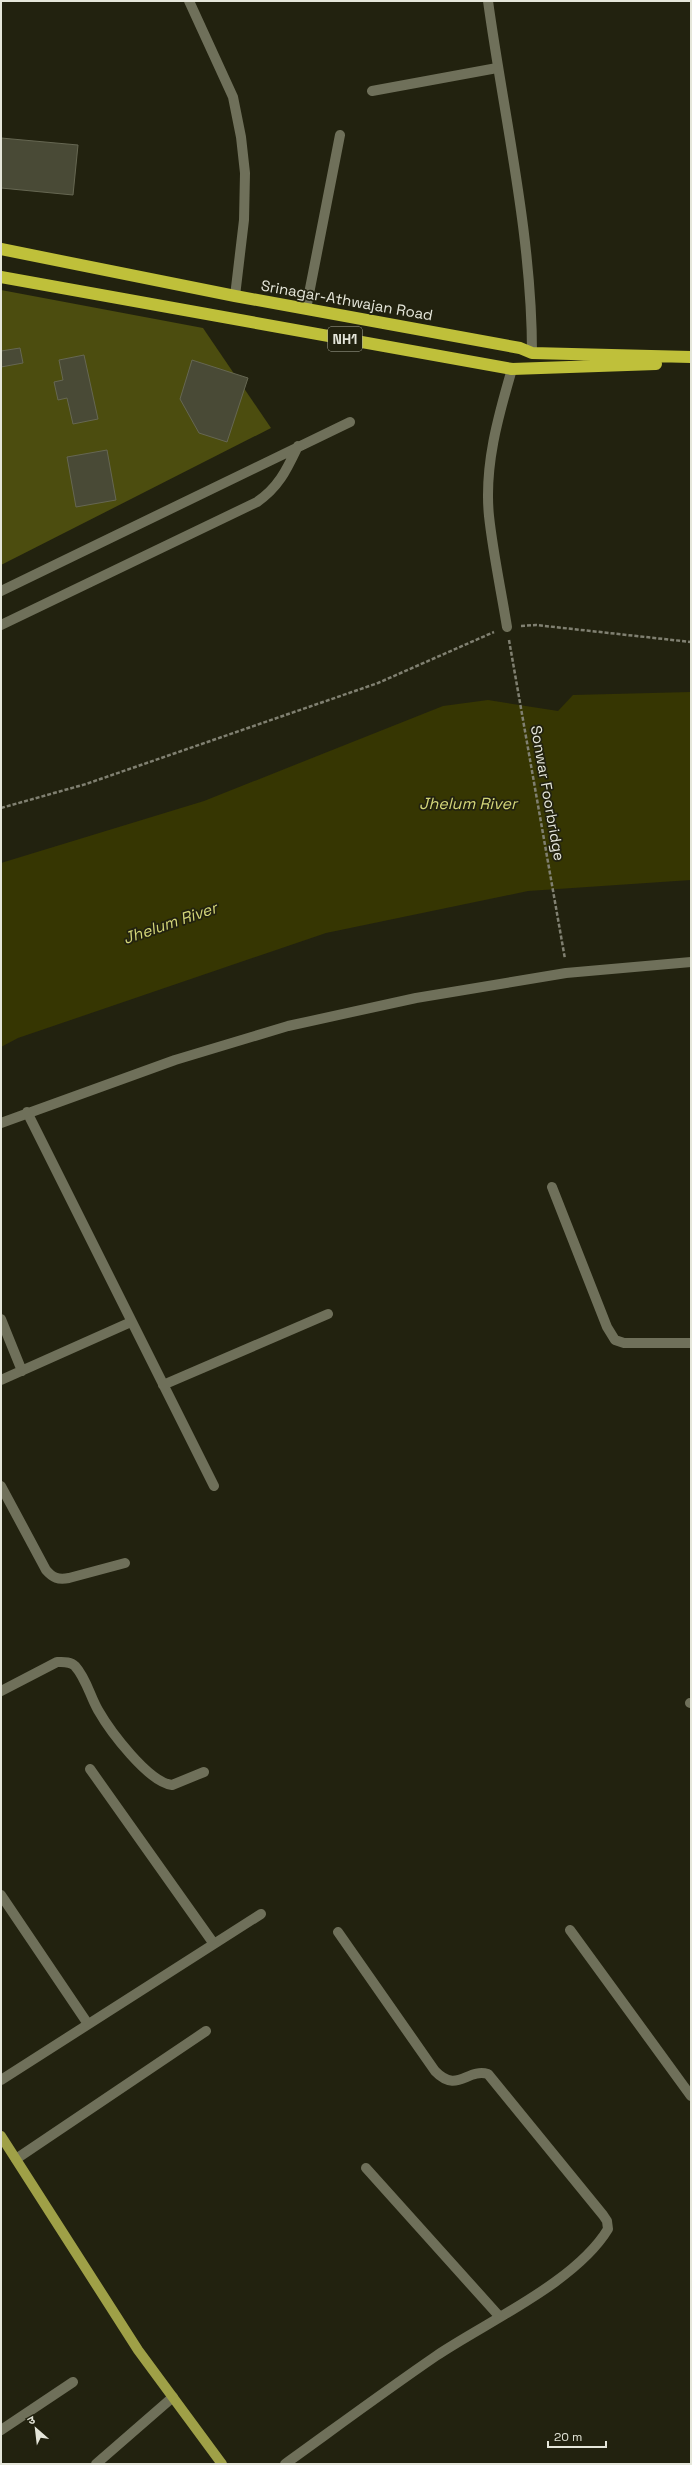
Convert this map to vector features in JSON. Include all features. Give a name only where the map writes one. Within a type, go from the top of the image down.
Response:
[{"type":"highway","name":"Srinagar-Athwajan Road","points":[[1,248],[306,310],[520,348],[532,353],[691,358]]},
{"type":"highway","name":"NH1","points":[[1,277],[512,370],[691,362]]},
{"type":"main road","points":[[1,2136],[138,2350],[222,2464]]},
{"type":"street","points":[[189,1],[233,97],[241,136],[244,173],[244,220],[235,296]]},
{"type":"street","points":[[488,1],[526,264],[532,320],[532,353]]},
{"type":"street","points":[[372,91],[498,68]]},
{"type":"street","points":[[306,310],[340,135]]},
{"type":"street","points":[[507,627],[489,515],[489,468],[498,418],[512,370]]},
{"type":"street","points":[[1,591],[350,422]]},
{"type":"street","points":[[1,625],[257,502],[271,493],[283,478],[298,446]]},
{"type":"street","points":[[1,1123],[27,1112],[175,1060],[288,1026],[416,998],[566,973],[691,962]]},
{"type":"street","points":[[27,1112],[214,1486]]},
{"type":"street","points":[[552,1188],[607,1327],[615,1340],[624,1343],[691,1343]]},
{"type":"street","points":[[163,1385],[328,1314]]},
{"type":"street","points":[[1,1319],[22,1371]]},
{"type":"street","points":[[1,1380],[131,1322]]},
{"type":"street","points":[[1,1486],[46,1570],[52,1577],[60,1579],[69,1578],[124,1562]]},
{"type":"street","points":[[1,1691],[57,1662],[66,1662],[74,1665],[82,1676],[98,1710],[113,1733],[157,1780],[172,1785],[204,1772]]},
{"type":"street","points":[[90,1769],[214,1944]]},
{"type":"street","points":[[1,1895],[88,2024]]},
{"type":"street","points":[[1,2080],[261,1914]]},
{"type":"street","points":[[570,1930],[691,2096]]},
{"type":"street","points":[[285,2464],[436,2356],[499,2316],[530,2299],[564,2275],[603,2238],[608,2229],[607,2221],[488,2074],[482,2072],[460,2081],[451,2081],[441,2077],[435,2071],[338,1932]]},
{"type":"street","points":[[16,2159],[206,2030]]},
{"type":"street","points":[[366,2168],[499,2316]]},
{"type":"street","points":[[1,2430],[73,2382]]},
{"type":"street","points":[[96,2464],[172,2397]]},
{"type":"path","points":[[1,808],[86,784],[378,683],[507,627],[536,625],[691,642]]},
{"type":"path","name":"Sonwar Foorbridge","points":[[511,650],[563,940]]},
{"type":"shaded area","points":[[1,290],[203,328],[271,428],[1,565]]},
{"type":"water","name":"Jhelum River","points":[[691,692],[691,880],[528,891],[326,933],[18,1038],[1,1047],[1,863],[204,801],[443,706],[488,700],[558,711],[573,695]]},
{"type":"building","points":[[1,138],[78,145],[73,195],[1,188]]},
{"type":"building","points":[[20,348],[23,363],[1,367],[1,351]]},
{"type":"building","points":[[84,355],[98,419],[73,424],[67,398],[58,400],[54,382],[63,380],[59,360]]},
{"type":"building","points":[[192,360],[248,378],[227,442],[199,433],[180,399]]},
{"type":"building","points":[[107,450],[116,500],[76,507],[67,457]]}]
